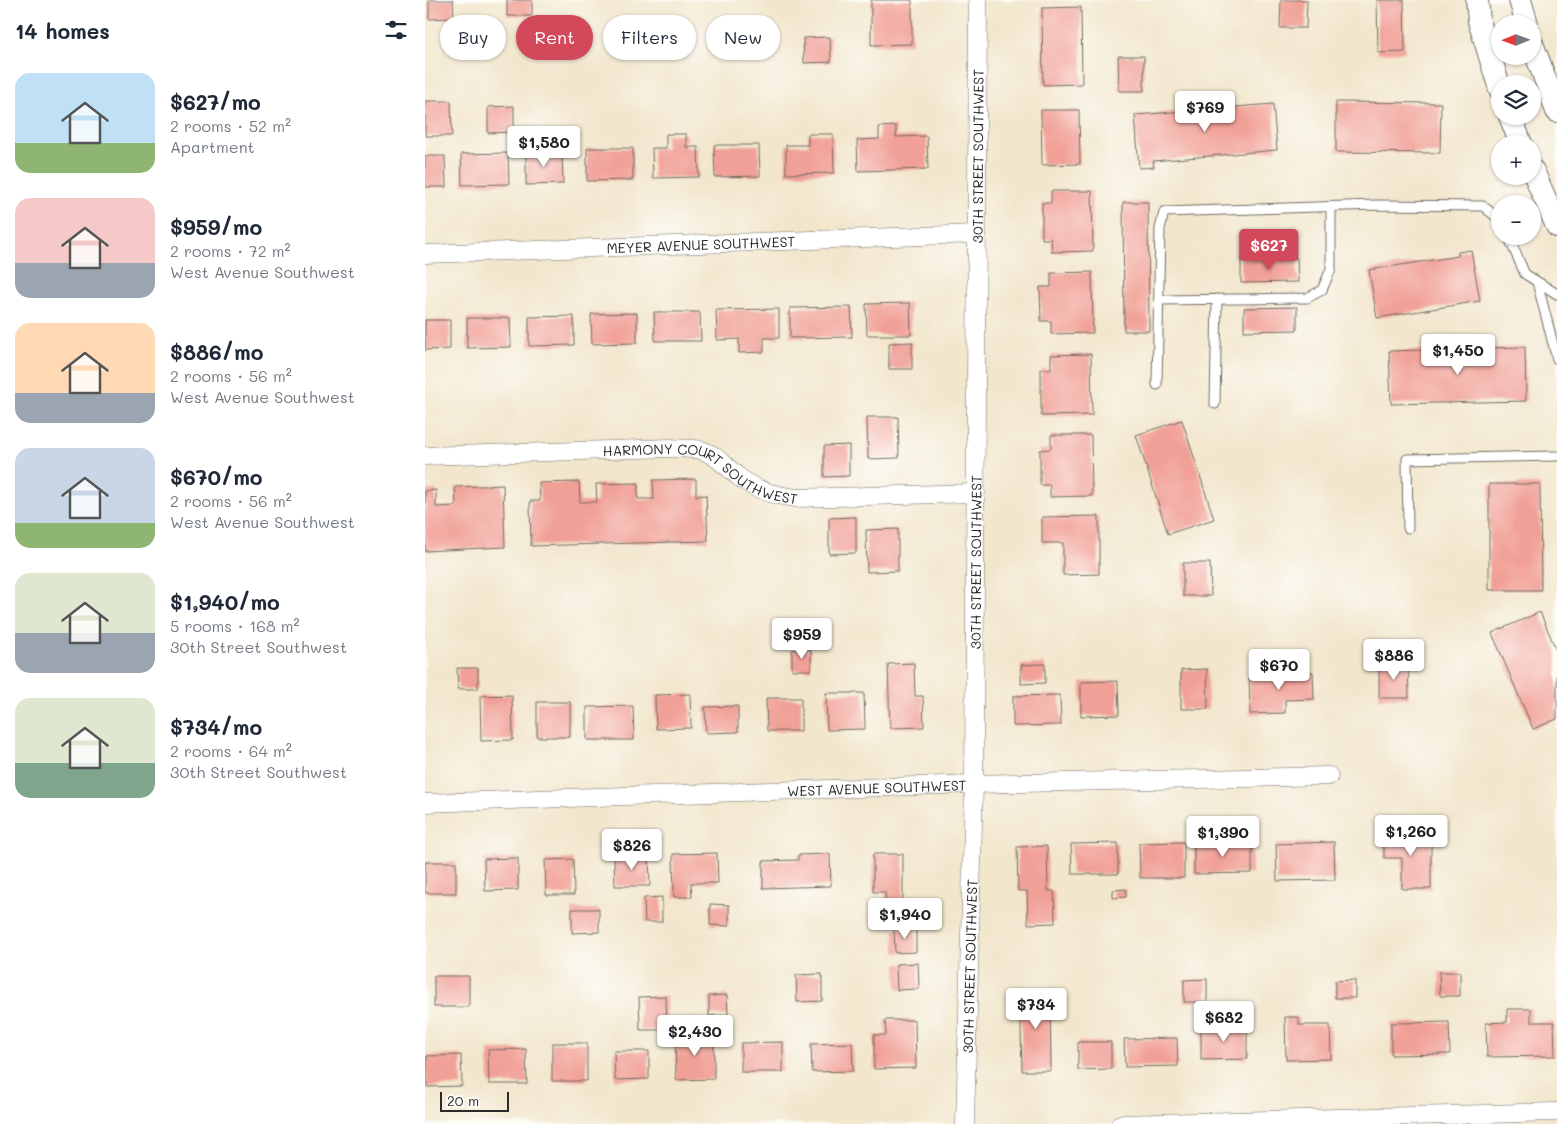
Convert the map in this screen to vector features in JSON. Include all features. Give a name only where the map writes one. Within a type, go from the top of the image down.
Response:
[{"type":"street","name":"30TH STREET SOUTHWEST","points":[[965,1124],[974,784],[978,0]]},
{"type":"street","points":[[1477,0],[1479,21],[1496,75]]},
{"type":"street","points":[[1520,0],[1524,15]]},
{"type":"street","points":[[1540,65],[1557,112]]},
{"type":"street","points":[[1539,185],[1557,226]]},
{"type":"street","name":"MEYER AVENUE SOUTHWEST","points":[[425,254],[977,234]]},
{"type":"street","name":"HARMONY COURT SOUTHWEST","points":[[425,456],[670,448],[701,450],[718,458],[757,490],[781,496],[796,498],[976,493]]},
{"type":"street","name":"WEST AVENUE SOUTHWEST","points":[[425,804],[974,784],[1329,776]]},
{"type":"street","points":[[1120,1124],[1557,1112]]},
{"type":"lane","points":[[1157,385],[1160,229],[1164,212],[1331,207],[1483,206],[1491,213]]},
{"type":"lane","points":[[1159,300],[1307,298],[1322,290],[1331,269],[1331,207]]},
{"type":"lane","points":[[1512,245],[1525,274],[1557,294]]},
{"type":"lane","points":[[1537,282],[1557,359]]},
{"type":"lane","points":[[1215,404],[1217,299]]},
{"type":"lane","points":[[1408,528],[1407,459],[1557,456]]},
{"type":"building","points":[[429,0],[453,0],[454,15],[440,15],[440,19],[429,19]]},
{"type":"building","points":[[507,0],[532,0],[532,15],[507,16]]},
{"type":"building","points":[[871,0],[912,0],[912,44],[871,45]]},
{"type":"building","points":[[1281,0],[1307,0],[1306,28],[1280,28]]},
{"type":"building","points":[[1377,0],[1404,0],[1405,52],[1378,53]]},
{"type":"building","points":[[1081,7],[1082,84],[1043,85],[1042,8]]},
{"type":"building","points":[[830,37],[831,62],[804,63],[803,38]]},
{"type":"building","points":[[1118,56],[1144,56],[1144,91],[1119,91]]},
{"type":"building","points":[[425,101],[451,101],[452,136],[425,136]]},
{"type":"building","points":[[1336,102],[1441,103],[1440,153],[1336,152]]},
{"type":"building","points":[[1273,104],[1277,150],[1153,161],[1154,167],[1139,168],[1135,115]]},
{"type":"building","points":[[514,106],[514,132],[488,133],[488,107]]},
{"type":"building","points":[[1041,110],[1079,110],[1080,164],[1042,165]]},
{"type":"building","points":[[896,126],[896,137],[927,136],[928,169],[858,171],[857,140],[879,139],[879,127]]},
{"type":"building","points":[[666,134],[686,134],[686,147],[698,147],[699,177],[653,178],[652,148],[666,148]]},
{"type":"building","points":[[808,134],[833,134],[834,173],[786,174],[786,145],[808,145]]},
{"type":"building","points":[[714,145],[759,145],[760,176],[715,177]]},
{"type":"building","points":[[587,148],[633,148],[633,180],[587,181]]},
{"type":"building","points":[[526,152],[562,152],[563,184],[526,185]]},
{"type":"building","points":[[508,153],[509,184],[462,185],[461,154]]},
{"type":"building","points":[[425,156],[445,156],[446,187],[425,187]]},
{"type":"building","points":[[1051,191],[1092,191],[1093,251],[1052,252],[1051,239],[1042,239],[1042,203],[1051,203]]},
{"type":"building","points":[[1123,202],[1148,202],[1149,331],[1124,331]]},
{"type":"building","points":[[1471,250],[1480,301],[1377,318],[1369,270],[1458,256],[1458,252]]},
{"type":"building","points":[[1297,258],[1298,282],[1241,283],[1241,259]]},
{"type":"building","points":[[1092,272],[1093,333],[1051,334],[1051,321],[1041,321],[1040,287],[1051,287],[1051,273]]},
{"type":"building","points":[[910,303],[911,335],[867,335],[866,304]]},
{"type":"building","points":[[851,307],[852,337],[790,338],[790,308]]},
{"type":"building","points":[[1297,307],[1297,330],[1244,331],[1244,308]]},
{"type":"building","points":[[779,309],[779,338],[764,338],[764,352],[739,353],[739,339],[717,340],[716,310]]},
{"type":"building","points":[[654,312],[700,312],[701,341],[655,341]]},
{"type":"building","points":[[637,313],[637,343],[592,344],[591,314]]},
{"type":"building","points":[[574,316],[574,345],[529,346],[529,317]]},
{"type":"building","points":[[467,318],[510,318],[511,347],[467,348]]},
{"type":"building","points":[[425,320],[450,320],[450,349],[425,350]]},
{"type":"building","points":[[912,342],[912,369],[889,369],[889,343]]},
{"type":"building","points":[[1525,347],[1526,401],[1391,404],[1389,351]]},
{"type":"building","points":[[1091,354],[1092,415],[1041,416],[1041,369],[1051,369],[1051,355]]},
{"type":"building","points":[[867,417],[898,417],[899,458],[868,459]]},
{"type":"building","points":[[1182,420],[1214,519],[1168,534],[1136,435]]},
{"type":"building","points":[[1051,435],[1091,435],[1092,496],[1050,497],[1050,485],[1040,485],[1040,450],[1051,449]]},
{"type":"building","points":[[849,445],[849,476],[824,477],[824,446]]},
{"type":"building","points":[[696,479],[696,496],[706,495],[708,541],[531,546],[530,501],[540,501],[539,483],[579,482],[580,502],[597,502],[596,484],[638,483],[638,499],[654,499],[653,480]]},
{"type":"building","points":[[1489,484],[1540,484],[1541,590],[1489,590]]},
{"type":"building","points":[[503,485],[505,547],[425,551],[425,491],[436,490],[436,507],[456,506],[455,487]]},
{"type":"building","points":[[1099,516],[1099,574],[1063,575],[1063,543],[1042,543],[1042,517]]},
{"type":"building","points":[[856,517],[856,553],[829,554],[829,518]]},
{"type":"building","points":[[898,529],[898,571],[867,572],[866,530]]},
{"type":"building","points":[[1183,563],[1210,563],[1211,596],[1183,596]]},
{"type":"building","points":[[1540,612],[1557,652],[1557,719],[1533,729],[1492,633]]},
{"type":"building","points":[[792,650],[811,650],[811,670],[792,670]]},
{"type":"building","points":[[914,663],[915,696],[923,696],[924,727],[890,728],[888,664]]},
{"type":"building","points":[[1379,663],[1408,663],[1409,698],[1379,698]]},
{"type":"building","points":[[1045,664],[1045,683],[1021,684],[1021,665]]},
{"type":"building","points":[[457,668],[478,668],[478,689],[458,689]]},
{"type":"building","points":[[1207,669],[1208,709],[1181,709],[1181,670]]},
{"type":"building","points":[[1313,672],[1314,699],[1285,700],[1285,713],[1250,714],[1249,674]]},
{"type":"building","points":[[1118,681],[1119,715],[1081,716],[1081,682]]},
{"type":"building","points":[[826,693],[864,693],[865,729],[827,730]]},
{"type":"building","points":[[690,694],[691,728],[656,729],[655,695]]},
{"type":"building","points":[[512,695],[513,740],[481,741],[480,696]]},
{"type":"building","points":[[1060,695],[1061,725],[1013,726],[1013,696]]},
{"type":"building","points":[[766,698],[801,698],[801,731],[767,731]]},
{"type":"building","points":[[537,702],[570,702],[570,737],[537,737]]},
{"type":"building","points":[[633,706],[634,740],[587,740],[587,707]]},
{"type":"building","points":[[738,706],[738,732],[706,733],[705,707]]},
{"type":"building","points":[[1384,831],[1431,831],[1431,889],[1402,889],[1402,858],[1384,858]]},
{"type":"building","points":[[1184,842],[1184,878],[1140,878],[1139,843]]},
{"type":"building","points":[[1334,842],[1335,880],[1277,881],[1276,844]]},
{"type":"building","points":[[1118,843],[1118,874],[1072,874],[1071,844]]},
{"type":"building","points":[[1252,843],[1252,873],[1194,874],[1194,844]]},
{"type":"building","points":[[1047,846],[1048,891],[1054,891],[1055,923],[1028,924],[1027,891],[1018,891],[1017,847]]},
{"type":"building","points":[[717,853],[718,883],[691,883],[692,897],[674,897],[673,854]]},
{"type":"building","points":[[830,854],[831,886],[763,888],[763,861],[798,860],[798,855]]},
{"type":"building","points":[[873,854],[903,854],[903,907],[886,907],[885,892],[873,892]]},
{"type":"building","points":[[649,856],[650,886],[615,886],[614,857]]},
{"type":"building","points":[[518,858],[518,890],[485,891],[484,859]]},
{"type":"building","points":[[573,859],[574,895],[546,895],[545,860]]},
{"type":"building","points":[[425,862],[456,862],[456,893],[425,893]]},
{"type":"building","points":[[1126,889],[1126,897],[1113,898],[1113,890]]},
{"type":"building","points":[[662,897],[662,922],[645,922],[644,898]]},
{"type":"building","points":[[710,904],[729,905],[729,926],[710,925]]},
{"type":"building","points":[[572,909],[599,909],[599,932],[572,933]]},
{"type":"building","points":[[916,928],[916,952],[895,953],[894,929]]},
{"type":"building","points":[[918,963],[919,989],[897,990],[896,964]]},
{"type":"building","points":[[1439,972],[1460,972],[1460,996],[1440,996]]},
{"type":"building","points":[[822,974],[822,1001],[797,1002],[796,975]]},
{"type":"building","points":[[434,976],[469,976],[469,1007],[434,1007]]},
{"type":"building","points":[[1207,979],[1207,1002],[1184,1002],[1184,980]]},
{"type":"building","points":[[1355,980],[1355,998],[1335,998],[1335,981]]},
{"type":"building","points":[[1020,990],[1050,990],[1051,1071],[1022,1071]]},
{"type":"building","points":[[727,995],[728,1015],[709,1016],[709,996]]},
{"type":"building","points":[[666,996],[667,1030],[640,1030],[639,997]]},
{"type":"building","points":[[1507,1009],[1531,1009],[1531,1022],[1554,1022],[1555,1056],[1487,1057],[1486,1023],[1507,1022]]},
{"type":"building","points":[[1285,1017],[1299,1017],[1299,1025],[1330,1025],[1331,1059],[1286,1060]]},
{"type":"building","points":[[885,1020],[915,1020],[916,1068],[874,1069],[874,1035],[886,1035]]},
{"type":"building","points":[[1449,1022],[1450,1054],[1391,1055],[1391,1023]]},
{"type":"building","points":[[1247,1026],[1247,1059],[1201,1060],[1201,1027]]},
{"type":"building","points":[[714,1035],[714,1079],[676,1080],[675,1036]]},
{"type":"building","points":[[1177,1038],[1178,1066],[1125,1067],[1124,1039]]},
{"type":"building","points":[[783,1042],[783,1072],[741,1072],[741,1043]]},
{"type":"building","points":[[1078,1042],[1111,1042],[1111,1069],[1078,1070]]},
{"type":"building","points":[[552,1043],[587,1043],[587,1081],[552,1081]]},
{"type":"building","points":[[852,1043],[853,1071],[812,1072],[811,1044]]},
{"type":"building","points":[[526,1049],[527,1084],[489,1084],[488,1050]]},
{"type":"building","points":[[614,1051],[649,1051],[649,1079],[615,1080]]},
{"type":"building","points":[[461,1055],[462,1086],[427,1087],[427,1056]]}]
